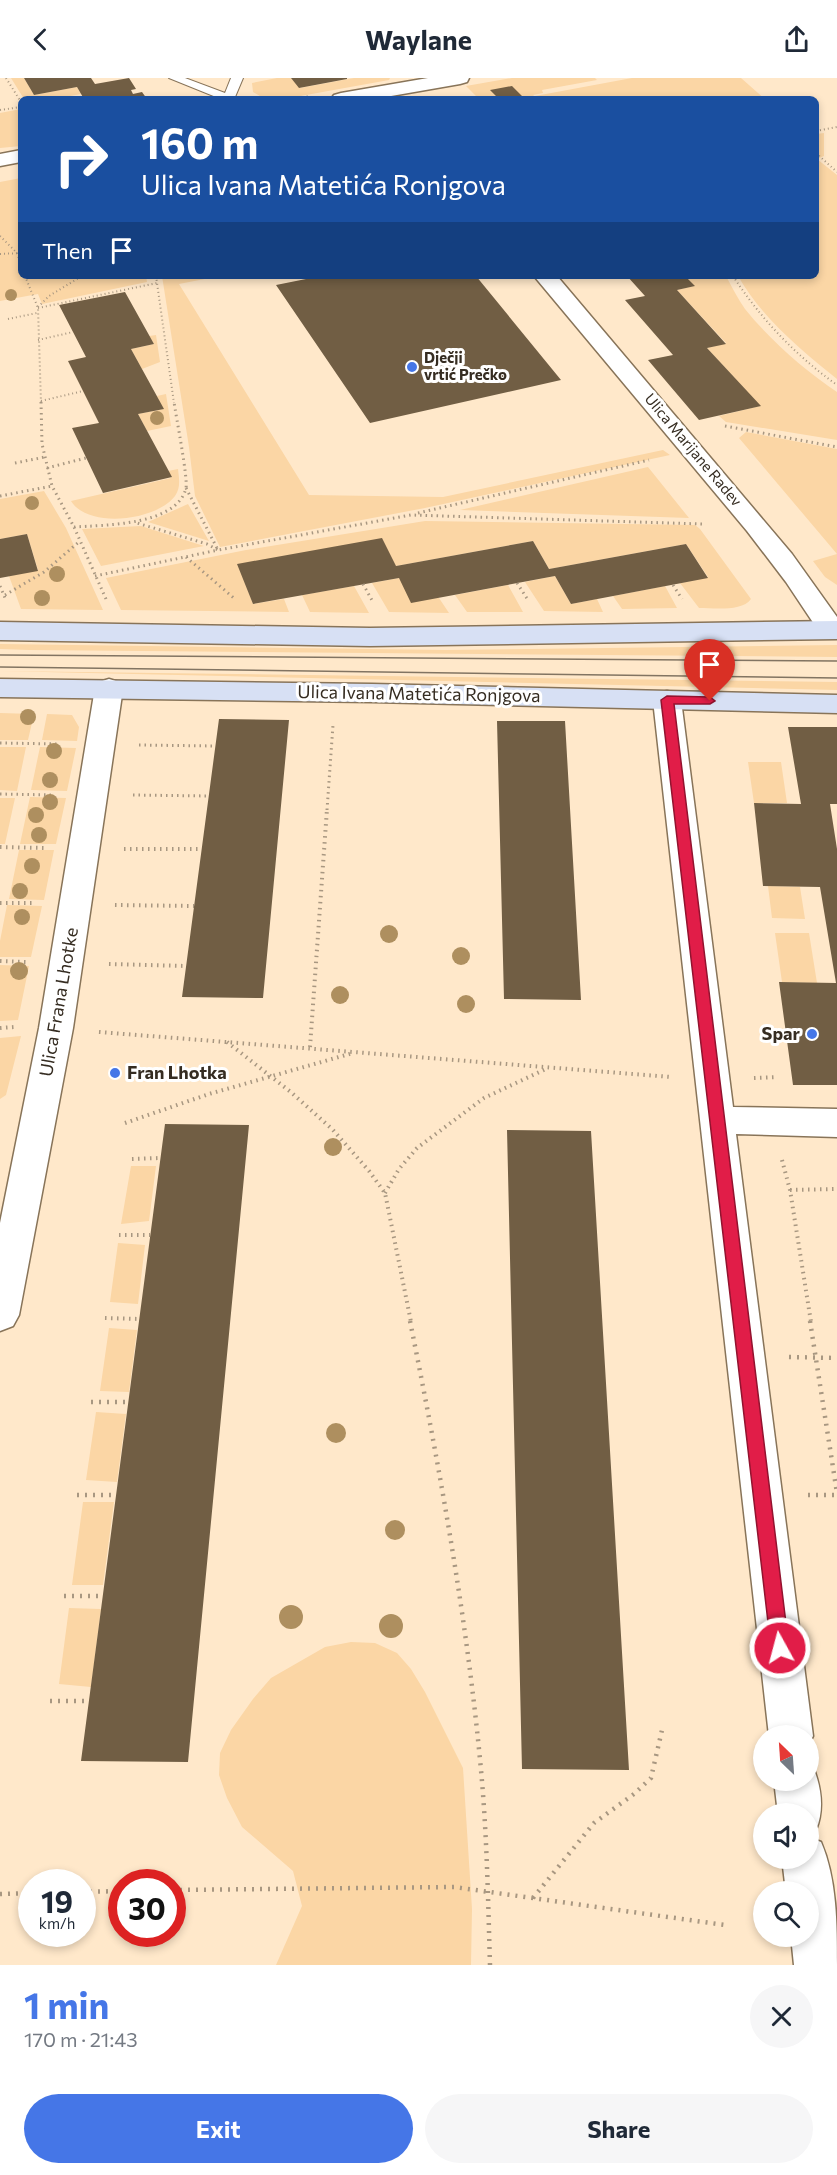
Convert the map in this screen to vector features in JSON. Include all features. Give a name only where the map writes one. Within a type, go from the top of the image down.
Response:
[{"type":"street","points":[[358,96],[460,78]]},
{"type":"street","points":[[0,160],[18,157]]},
{"type":"street","name":"Ulica Marijane Radev","points":[[548,279],[667,417],[759,529],[835,630]]},
{"type":"street","points":[[0,632],[370,637],[835,630]]},
{"type":"street","name":"Ulica Ivana Matetića Ronjgova","points":[[0,688],[109,688],[837,704]]},
{"type":"street","name":"Ulica Frana Lhotke","points":[[0,1316],[56,1028],[109,688]]},
{"type":"street","points":[[667,700],[790,1725]]},
{"type":"street","points":[[717,1120],[837,1123]]},
{"type":"street","points":[[806,1869],[818,1965]]},
{"type":"lane","points":[[175,78],[224,96]]},
{"type":"lane","points":[[231,96],[237,78]]},
{"type":"path","points":[[6,78],[18,97]]},
{"type":"path","points":[[0,110],[18,107]]},
{"type":"path","points":[[830,123],[836,128]]},
{"type":"path","points":[[819,131],[836,128]]},
{"type":"path","points":[[819,156],[837,172]]},
{"type":"path","points":[[0,236],[18,252]]},
{"type":"path","points":[[0,254],[18,253]]},
{"type":"path","points":[[27,279],[38,308],[42,444],[47,468],[52,486],[74,527],[108,604]]},
{"type":"path","points":[[38,308],[49,296],[76,279]]},
{"type":"path","points":[[156,279],[186,488],[218,550]]},
{"type":"path","points":[[735,279],[764,320],[824,377],[837,385]]},
{"type":"path","points":[[38,308],[157,283]]},
{"type":"path","points":[[8,319],[38,313]]},
{"type":"path","points":[[38,340],[73,332]]},
{"type":"path","points":[[40,401],[83,391]]},
{"type":"path","points":[[725,426],[837,447]]},
{"type":"path","points":[[15,463],[45,457]]},
{"type":"path","points":[[47,468],[86,458]]},
{"type":"path","points":[[95,576],[218,550],[411,515],[649,460]]},
{"type":"path","points":[[0,496],[52,486]]},
{"type":"path","points":[[137,523],[178,504],[186,488]]},
{"type":"path","points":[[411,515],[702,524]]},
{"type":"path","points":[[74,527],[137,523],[207,544],[218,550]]},
{"type":"path","points":[[4,596],[44,572],[80,541]]},
{"type":"path","points":[[185,557],[236,599]]},
{"type":"path","points":[[310,1047],[334,717]]},
{"type":"path","points":[[98,1032],[680,1077]]},
{"type":"path","points":[[227,1042],[318,1115],[371,1171],[386,1193],[454,1547],[478,1742],[490,1892],[490,1965]]},
{"type":"path","points":[[125,1123],[270,1076],[357,1052]]},
{"type":"path","points":[[386,1193],[399,1168],[417,1148],[484,1098],[548,1068]]},
{"type":"path","points":[[764,1077],[771,1121],[790,1190],[837,1493]]},
{"type":"path","points":[[753,1078],[777,1077]]},
{"type":"path","points":[[132,1159],[160,1158]]},
{"type":"path","points":[[790,1190],[837,1189]]},
{"type":"path","points":[[119,1235],[150,1235]]},
{"type":"path","points":[[105,1318],[140,1319]]},
{"type":"path","points":[[91,1402],[129,1402]]},
{"type":"path","points":[[77,1495],[116,1495]]},
{"type":"path","points":[[64,1596],[103,1596]]},
{"type":"path","points":[[50,1701],[89,1701]]},
{"type":"path","points":[[533,1898],[594,1823],[634,1794],[651,1778],[662,1730]]},
{"type":"path","points":[[186,1890],[454,1887],[724,1925]]},
{"type":"path","points":[[0,1894],[18,1893]]},
{"type":"shaded area","points":[[11,78],[24,78],[34,95],[77,87],[81,94],[70,96],[22,96]]},
{"type":"shaded area","points":[[291,78],[300,88],[354,78],[390,78],[301,96],[260,96],[253,92],[252,83]]},
{"type":"shaded area","points":[[512,78],[595,78],[597,80],[542,90],[543,93],[534,96],[476,96],[466,86]]},
{"type":"shaded area","points":[[632,78],[741,78],[762,96],[535,96]]},
{"type":"shaded area","points":[[18,110],[18,146],[0,148],[0,113]]},
{"type":"shaded area","points":[[824,133],[824,156],[819,158],[819,134]]},
{"type":"shaded area","points":[[819,161],[837,175],[837,379],[770,319],[740,279],[819,279]]},
{"type":"shaded area","points":[[18,179],[18,279],[146,279],[147,282],[42,304],[38,294],[0,301],[0,182]]},
{"type":"shaded area","points":[[162,279],[205,279],[179,284],[309,495],[443,497],[663,450],[670,455],[425,508],[220,547],[195,496]]},
{"type":"shaded area","points":[[688,279],[728,279],[745,309],[765,332],[812,374],[837,392],[837,440],[726,422],[719,416],[760,406],[707,348],[726,343],[677,290],[694,286]]},
{"type":"shaded area","points":[[156,335],[160,362],[142,369],[131,349],[154,344],[149,336]]},
{"type":"shaded area","points":[[166,394],[171,426],[147,431],[138,414],[163,409],[157,396]]},
{"type":"shaded area","points":[[746,432],[837,449],[837,554],[739,438]]},
{"type":"shaded area","points":[[648,467],[689,518],[460,510]]},
{"type":"shaded area","points":[[178,469],[179,486],[175,496],[166,505],[138,516],[106,518],[92,516],[80,510],[71,501],[171,478],[168,471]]},
{"type":"shaded area","points":[[44,491],[66,528],[103,610],[21,609],[9,576],[38,570],[27,534],[0,539],[0,499]]},
{"type":"shaded area","points":[[188,504],[209,541],[148,522]]},
{"type":"shaded area","points":[[425,521],[695,525],[751,599],[734,608],[699,608],[680,583],[708,577],[686,544],[549,569],[533,541],[396,566],[238,564],[253,604],[284,599],[289,612],[121,610],[106,578],[246,550]]},
{"type":"shaded area","points":[[141,526],[204,546],[101,566],[82,529]]},
{"type":"shaded area","points":[[837,554],[837,585],[825,577],[813,561]]},
{"type":"shaded area","points":[[555,576],[571,604],[597,599],[603,612],[544,611],[525,582]]},
{"type":"shaded area","points":[[399,578],[439,598],[449,613],[389,612],[372,583]]},
{"type":"shaded area","points":[[508,585],[523,612],[467,612],[455,595]]},
{"type":"shaded area","points":[[354,586],[369,613],[310,612],[302,595]]},
{"type":"shaded area","points":[[665,586],[677,608],[622,609],[613,596]]},
{"type":"shaded area","points":[[0,644],[446,650],[837,645],[837,657],[29,650],[0,649]]},
{"type":"shaded area","points":[[0,671],[837,682],[837,690]]},
{"type":"shaded area","points":[[0,713],[34,714],[28,740],[0,740]]},
{"type":"shaded area","points":[[47,714],[72,715],[79,727],[77,741],[42,740]]},
{"type":"shaded area","points":[[0,747],[26,747],[17,791],[0,790]]},
{"type":"shaded area","points":[[40,747],[76,748],[67,791],[31,790]]},
{"type":"shaded area","points":[[748,762],[781,762],[787,803],[754,803]]},
{"type":"shaded area","points":[[30,797],[66,798],[56,844],[20,844]]},
{"type":"shaded area","points":[[0,798],[15,798],[5,844],[0,844]]},
{"type":"shaded area","points":[[19,850],[54,850],[44,900],[9,899]]},
{"type":"shaded area","points":[[768,886],[800,887],[805,919],[772,918]]},
{"type":"shaded area","points":[[7,905],[42,906],[31,957],[0,957],[0,941]]},
{"type":"shaded area","points":[[775,933],[809,933],[817,983],[782,982]]},
{"type":"shaded area","points":[[0,965],[29,966],[18,1020],[0,1021]]},
{"type":"shaded area","points":[[21,1036],[6,1095],[0,1099],[0,1038]]},
{"type":"shaded area","points":[[131,1166],[156,1166],[149,1221],[121,1224]]},
{"type":"shaded area","points":[[118,1243],[145,1245],[138,1304],[110,1302]]},
{"type":"shaded area","points":[[109,1328],[137,1330],[129,1392],[100,1391]]},
{"type":"shaded area","points":[[96,1412],[126,1414],[117,1482],[86,1480]]},
{"type":"shaded area","points":[[83,1502],[114,1502],[103,1585],[72,1585]]},
{"type":"shaded area","points":[[69,1608],[101,1609],[91,1687],[59,1684]]},
{"type":"shaded area","points":[[351,1642],[375,1643],[397,1653],[411,1669],[425,1692],[463,1768],[472,1909],[471,1965],[276,1965],[302,1906],[293,1871],[242,1827],[227,1798],[219,1775],[220,1753],[231,1730],[271,1678],[325,1647]]},
{"type":"building","points":[[24,78],[91,78],[95,84],[129,78],[136,89],[131,90],[133,94],[142,92],[145,96],[82,96],[77,87],[34,95]]},
{"type":"building","points":[[291,78],[347,78],[347,79],[299,88]]},
{"type":"building","points":[[512,86],[522,96],[496,96],[490,90]]},
{"type":"building","points":[[306,279],[478,279],[561,380],[370,423],[276,285]]},
{"type":"building","points":[[630,279],[688,279],[695,286],[677,290],[726,344],[707,348],[761,406],[699,420],[648,360],[673,355],[625,300],[645,296]]},
{"type":"building","points":[[125,292],[154,344],[131,349],[164,409],[138,414],[172,477],[103,493],[72,428],[99,423],[68,361],[86,357],[59,305]]},
{"type":"building","points":[[27,534],[38,571],[0,578],[0,539]]},
{"type":"building","points":[[382,538],[396,566],[533,541],[549,569],[686,544],[708,578],[571,604],[555,576],[411,603],[399,578],[253,604],[237,564]]},
{"type":"building","points":[[219,719],[289,720],[263,998],[182,997]]},
{"type":"building","points":[[497,721],[565,721],[581,1000],[504,999]]},
{"type":"building","points":[[788,727],[837,727],[837,804],[830,804],[837,849],[837,1085],[793,1085],[779,982],[836,983],[820,887],[763,886],[754,803],[801,804]]},
{"type":"building","points":[[165,1124],[249,1125],[188,1762],[81,1761]]},
{"type":"building","points":[[507,1130],[591,1131],[629,1770],[522,1769]]},
{"type":"tram line","points":[[0,655],[837,661]]},
{"type":"tram line","points":[[0,667],[837,678]]},
{"type":"place","name":"Dječji vrtić Prečko","points":[[412,367]]},
{"type":"place","name":"Spar","points":[[812,1034]]},
{"type":"place","name":"Fran Lhotka","points":[[115,1073]]},
{"type":"route","points":[[710,701],[667,700],[780,1648]]}]
